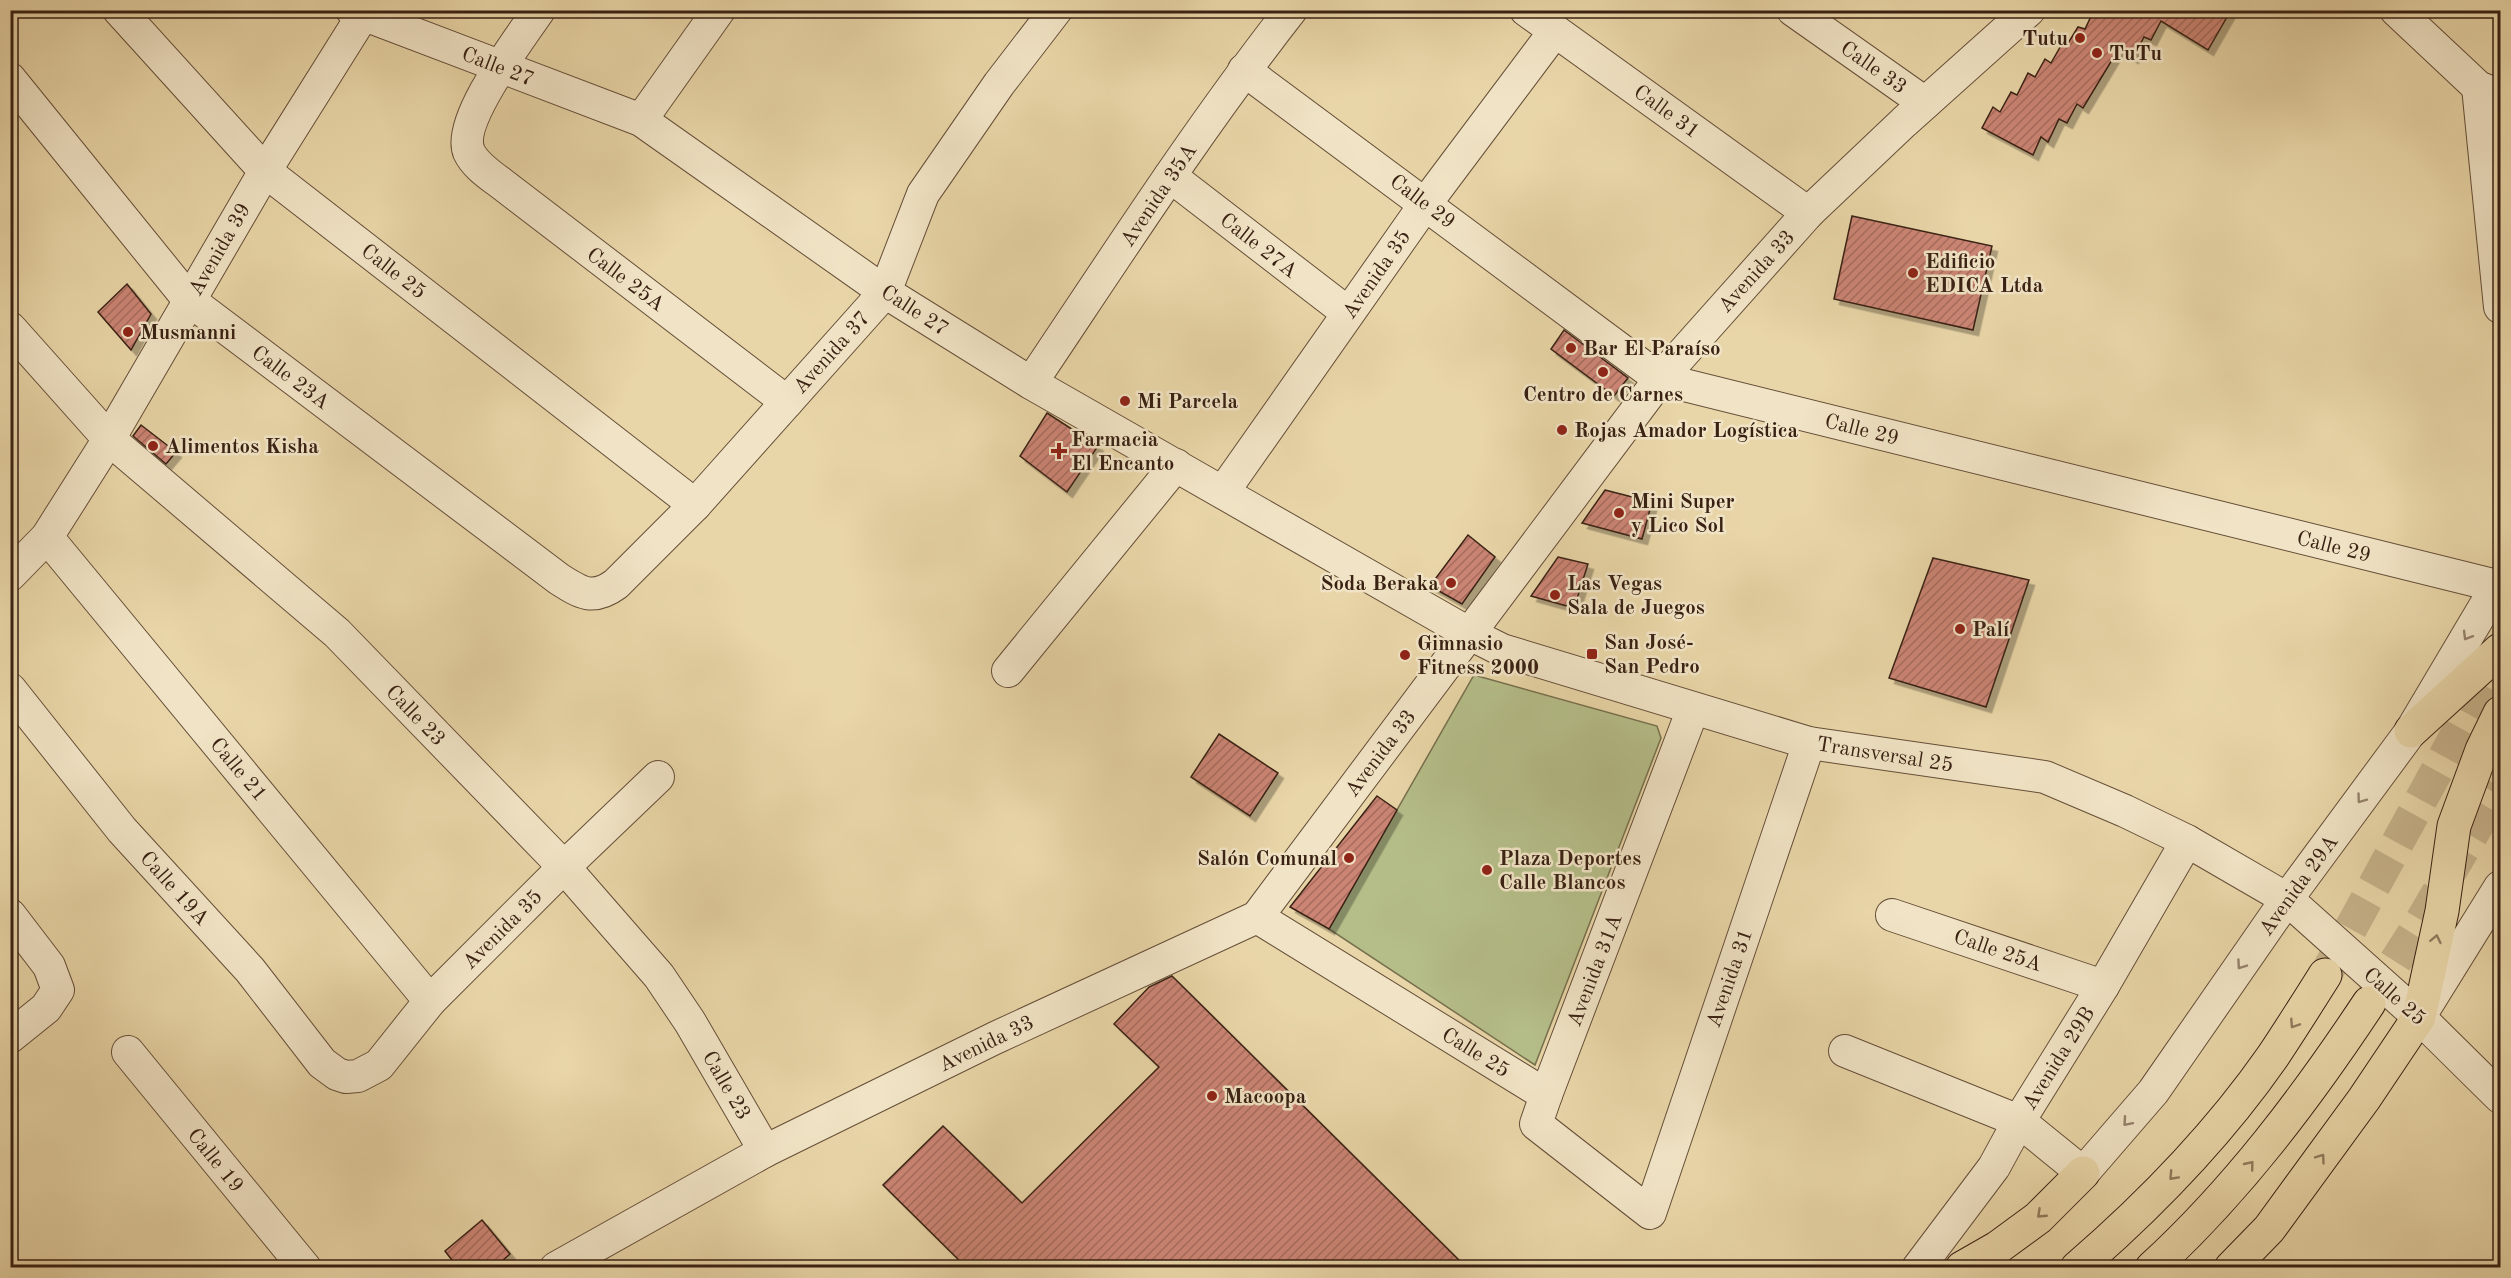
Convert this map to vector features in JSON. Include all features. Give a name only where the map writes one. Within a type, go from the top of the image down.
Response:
[{"type":"highway","points":[[2411,731],[2500,650]]},
{"type":"highway","points":[[2231,1268],[2269,1228],[2364,1099],[2419,1017],[2442,911],[2454,826],[2482,750],[2500,713]]},
{"type":"highway","points":[[2077,1268],[2141,1211],[2199,1148],[2272,1056],[2325,975]]},
{"type":"highway","points":[[2152,1268],[2228,1191],[2271,1139],[2369,1003]]},
{"type":"highway","points":[[1962,1268],[1997,1248],[2038,1218],[2082,1173]]},
{"type":"street","name":"Calle 25","points":[[119,10],[265,171],[695,504]]},
{"type":"street","points":[[501,66],[539,10]]},
{"type":"street","points":[[641,120],[719,10]]},
{"type":"street","name":"Avenida 37","points":[[595,595],[616,584],[695,504],[885,292],[923,194],[999,84],[1056,10]]},
{"type":"street","name":"Avenida 35A","points":[[1031,383],[1170,176],[1244,70],[1290,10]]},
{"type":"street","name":"Calle 31","points":[[1526,10],[1808,213]]},
{"type":"street","name":"Calle 33","points":[[1793,10],[1925,104]]},
{"type":"street","name":"Avenida 33","points":[[555,1268],[765,1151],[995,1038],[1257,917],[1660,379],[1808,213],[2029,10]]},
{"type":"street","points":[[2396,10],[2489,91],[2500,307]]},
{"type":"street","name":"Avenida 39","points":[[10,575],[47,537],[109,439],[360,12]]},
{"type":"street","name":"Calle 27","points":[[360,12],[641,120],[885,292],[1031,383],[1470,634]]},
{"type":"street","name":"Avenida 35","points":[[1223,492],[1426,203],[1555,30]]},
{"type":"street","name":"Calle 25A","points":[[501,66],[471,121],[466,136],[469,151],[476,162],[501,184],[787,402]]},
{"type":"street","name":"Calle 29","points":[[1244,70],[1660,379],[2497,586]]},
{"type":"street","name":"Calle 23A","points":[[10,79],[189,300],[559,579],[584,593],[595,595]]},
{"type":"street","name":"Calle 27A","points":[[1170,176],[1348,313]]},
{"type":"street","name":"Calle 23","points":[[13,335],[109,439],[337,633],[564,867],[659,976],[690,1022],[765,1151]]},
{"type":"street","points":[[1008,671],[1176,465]]},
{"type":"street","name":"Calle 21","points":[[47,537],[430,1001]]},
{"type":"street","name":"Avenida 29A","points":[[2082,1173],[2153,1092],[2287,899],[2411,731],[2497,586]]},
{"type":"street","name":"Transversal 25","points":[[1470,634],[1502,650],[1809,742],[2045,777],[2125,811],[2187,841],[2287,899]]},
{"type":"street","name":"Calle 19A","points":[[10,689],[122,830],[250,970],[322,1063],[337,1074],[346,1077]]},
{"type":"street","name":"Avenida 31A","points":[[1546,1095],[1693,709]]},
{"type":"street","name":"Avenida 31","points":[[1546,1095],[1536,1124],[1650,1213],[1809,742]]},
{"type":"street","name":"Avenida 35","points":[[346,1077],[358,1076],[379,1065],[430,1001],[658,777]]},
{"type":"street","name":"Avenida 29B","points":[[1918,1268],[1994,1167],[2019,1121],[2103,986],[2187,841]]},
{"type":"street","points":[[2419,1017],[2500,887]]},
{"type":"street","name":"Calle 25","points":[[2287,899],[2419,1017],[2500,1097]]},
{"type":"street","points":[[10,915],[49,966],[58,990],[46,1008],[10,1037]]},
{"type":"street","name":"Calle 25A","points":[[1892,915],[2103,986]]},
{"type":"street","name":"Calle 25","points":[[1257,917],[1546,1095]]},
{"type":"street","points":[[1845,1051],[2019,1121],[2082,1173]]},
{"type":"street","name":"Calle 19","points":[[128,1052],[305,1268]]},
{"type":"green space","name":"Plaza Deportes Calle Blancos","points":[[1474,675],[1657,726],[1661,738],[1535,1065],[1329,929]]},
{"type":"building","points":[[2094,10],[2231,10],[2208,50],[2161,21],[2151,40],[2144,37],[2133,58],[2118,50],[2083,108],[2077,104],[2067,123],[2059,119],[2048,142],[2041,137],[2033,155],[1982,128],[1993,107],[2000,112],[2011,92],[2017,95],[2028,73],[2035,77],[2045,59],[2051,63],[2063,42],[2067,45],[2078,27],[2085,29]]},
{"type":"building","name":"Edificio EDICA Ltda","points":[[1852,216],[1992,246],[1973,330],[1834,299]]},
{"type":"building","name":"Musmanni","points":[[127,284],[151,314],[131,350],[98,312]]},
{"type":"building","points":[[1564,330],[1628,378],[1614,396],[1551,349]]},
{"type":"building","name":"Farmacia El Encanto","points":[[1047,413],[1098,446],[1067,492],[1020,456]]},
{"type":"building","name":"Alimentos Kisha","points":[[141,425],[176,452],[166,464],[133,436]]},
{"type":"building","name":"Mini Super y Lico Sol","points":[[1605,490],[1652,502],[1642,539],[1582,523]]},
{"type":"building","points":[[1468,535],[1495,557],[1462,604],[1430,586]]},
{"type":"building","points":[[1558,557],[1588,564],[1574,608],[1531,596]]},
{"type":"building","name":"Palí","points":[[1933,558],[2029,580],[1986,707],[1889,678]]},
{"type":"building","points":[[1219,734],[1278,773],[1250,816],[1191,777]]},
{"type":"building","name":"Salón Comunal","points":[[1377,796],[1397,810],[1329,929],[1290,907]]},
{"type":"building","name":"Macoopa","points":[[1172,976],[1467,1268],[967,1268],[883,1185],[943,1126],[1022,1203],[1159,1067],[1114,1024],[1149,987]]},
{"type":"building","points":[[482,1220],[510,1254],[494,1268],[458,1268],[445,1251]]},
{"type":"tunnel","points":[[2327,972],[2500,655]]},
{"type":"tunnel","points":[[2369,1003],[2420,923],[2500,787]]},
{"type":"place","name":"Tutu","points":[[2080,38]]},
{"type":"place","name":"TuTu","points":[[2097,53]]},
{"type":"place","name":"Edificio EDICA Ltda","points":[[1913,273]]},
{"type":"place","name":"Musmanni","points":[[128,332]]},
{"type":"place","name":"Bar El Paraíso","points":[[1571,348]]},
{"type":"place","name":"Centro de Carnes","points":[[1603,372]]},
{"type":"place","name":"Mi Parcela","points":[[1125,401]]},
{"type":"place","name":"Rojas Amador Logística","points":[[1562,430]]},
{"type":"place","name":"Alimentos Kisha","points":[[153,446]]},
{"type":"place","name":"Farmacia El Encanto","points":[[1059,451]]},
{"type":"place","name":"Mini Super y Lico Sol","points":[[1619,513]]},
{"type":"place","name":"Soda Beraka","points":[[1451,583]]},
{"type":"place","name":"Las Vegas Sala de Juegos","points":[[1555,595]]},
{"type":"place","name":"Palí","points":[[1960,629]]},
{"type":"place","name":"San José- San Pedro","points":[[1592,654]]},
{"type":"place","name":"Gimnasio Fitness 2000","points":[[1405,655]]},
{"type":"place","name":"Salón Comunal","points":[[1349,858]]},
{"type":"place","name":"Plaza Deportes Calle Blancos","points":[[1487,870]]},
{"type":"place","name":"Macoopa","points":[[1212,1096]]}]
